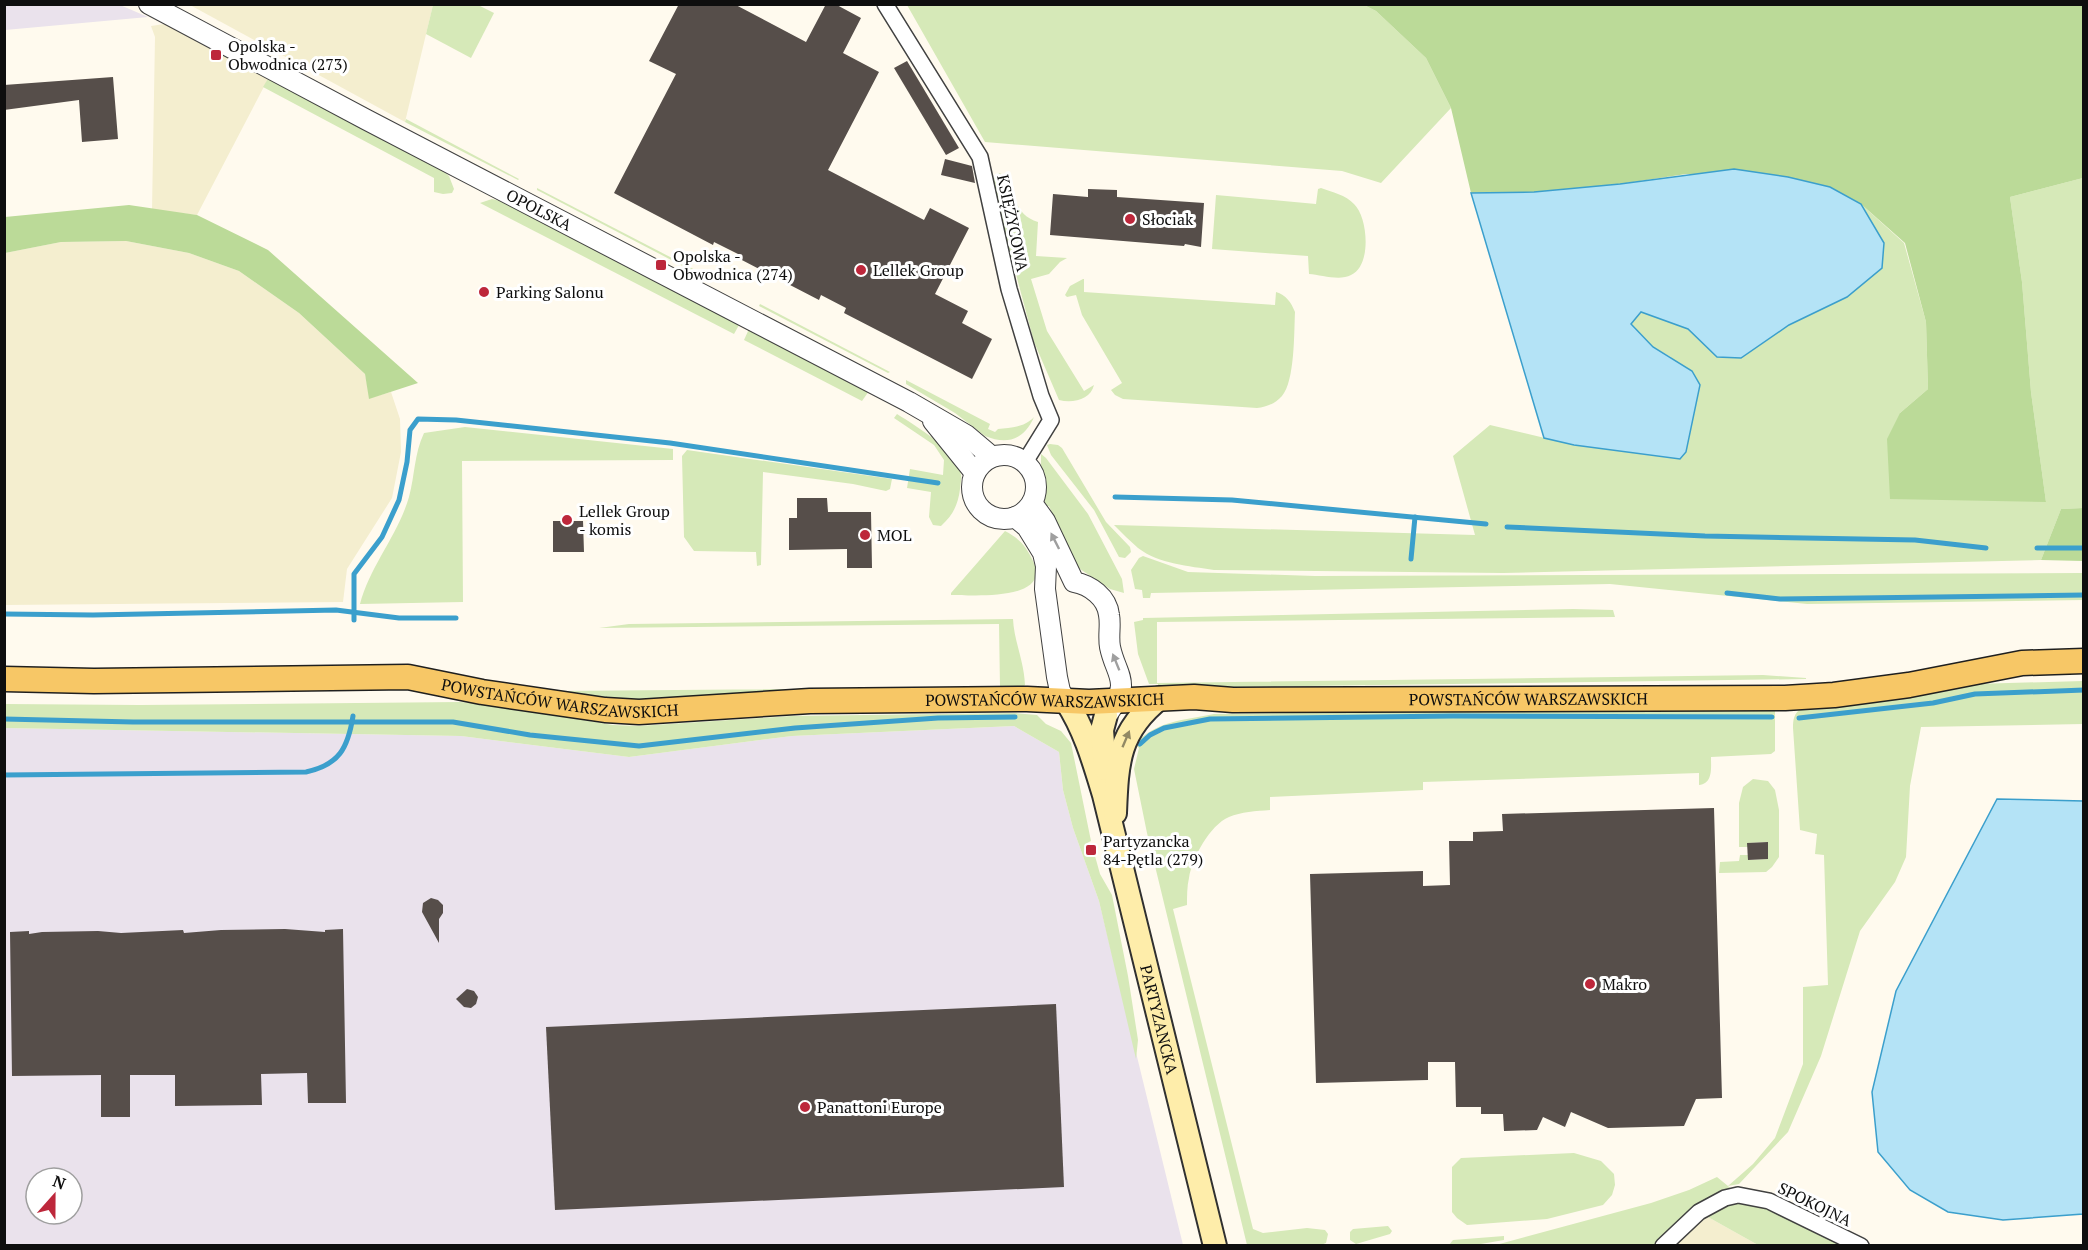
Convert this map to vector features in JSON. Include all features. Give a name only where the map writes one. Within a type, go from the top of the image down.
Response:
[{"type":"main road","name":"POWSTAŃCÓW WARSZAWSKICH","points":[[4,679],[94,681],[408,677],[482,692],[605,710],[639,712],[810,701],[1027,699],[1066,701],[1111,708],[1160,698],[1194,697],[1233,700],[1785,698],[1834,695],[1909,685],[2022,663],[2084,661]]},
{"type":"main road","points":[[1114,838],[1118,772],[1125,738],[1150,705],[1160,698]]},
{"type":"main road","name":"PARTYZANCKA","points":[[1066,701],[1075,714],[1090,749],[1104,795],[1215,1245]]},
{"type":"main road","name":"PARTYZANCKA","points":[[1104,795],[1106,772],[1102,730],[1111,708]]},
{"type":"street","name":"OPOLSKA","points":[[149,4],[900,397],[966,435],[992,457]]},
{"type":"street","name":"KSIĘŻYCOWA","points":[[885,4],[980,157],[1009,289],[1041,396],[1051,420],[1025,462]]},
{"type":"street","name":"OPOLSKA","points":[[928,414],[975,473]]},
{"type":"street","points":[[1009,455],[1025,462],[1031,469],[1036,486],[1032,503],[1015,517],[999,518],[984,511],[974,498],[972,489],[975,473],[985,461],[992,457],[1009,455]]},
{"type":"street","points":[[1032,503],[1045,521],[1074,582],[1092,589],[1107,606],[1110,648],[1120,673],[1121,682],[1111,708]]},
{"type":"street","points":[[1015,517],[1028,527],[1043,553],[1046,566],[1045,589],[1057,677],[1060,691],[1066,701]]},
{"type":"street","name":"SPOKOJNA","points":[[1663,1245],[1699,1212],[1719,1200],[1738,1195],[1769,1201],[1861,1245]]},
{"type":"shaded area","points":[[5,5],[120,5],[148,17],[5,30]]},
{"type":"shaded area","points":[[190,5],[433,5],[405,122]]},
{"type":"shaded area","points":[[171,23],[269,77],[197,215],[152,210],[155,37],[151,26]]},
{"type":"shaded area","points":[[126,241],[189,253],[239,271],[299,313],[365,374],[370,398],[391,392],[400,419],[401,452],[392,498],[347,569],[343,602],[5,605],[5,253],[61,242]]},
{"type":"shaded area","points":[[1014,726],[1059,752],[1063,790],[1073,828],[1099,901],[1183,1245],[5,1246],[5,728],[461,736],[629,757],[792,736]]},
{"type":"shaded area","points":[[1699,1212],[1758,1245],[1663,1246]]},
{"type":"green space","points":[[433,5],[478,5],[494,13],[471,58],[426,34]]},
{"type":"green space","points":[[907,5],[1364,5],[1376,11],[1426,58],[1451,108],[1381,183],[1342,171],[985,142]]},
{"type":"green space","points":[[1364,5],[2083,5],[2083,178],[2010,197],[2022,282],[2031,392],[2046,502],[1890,499],[1887,439],[1900,413],[1928,389],[1926,322],[1905,243],[1861,204],[1830,187],[1788,177],[1686,174],[1620,184],[1534,192],[1471,193],[1451,108],[1426,58],[1376,11]]},
{"type":"green space","points":[[269,77],[440,168],[449,176],[454,189],[452,193],[434,192],[434,178],[263,87]]},
{"type":"green space","points":[[406,119],[519,179],[405,122]]},
{"type":"green space","points":[[999,173],[1009,177],[1020,210],[1038,222],[1036,256],[1067,258],[1049,274],[1031,279],[1047,331],[1084,391],[1094,385],[1089,394],[1081,399],[1059,400],[1034,342],[992,184],[992,180]]},
{"type":"green space","points":[[2083,178],[2083,508],[2061,509],[2041,560],[1503,573],[1214,570],[1175,564],[1155,558],[1138,548],[1114,525],[1475,535],[1453,456],[1490,425],[1574,445],[1680,459],[1671,357],[1653,347],[1631,324],[1642,312],[1688,329],[1717,357],[1741,358],[1789,325],[1847,297],[1884,243],[1861,204],[1904,243],[1926,322],[1928,389],[1900,413],[2046,502],[2031,392],[2022,282],[2010,197]]},
{"type":"green space","points":[[537,188],[701,273],[700,275],[537,190]]},
{"type":"green space","points":[[1321,188],[1347,198],[1359,210],[1365,230],[1365,252],[1358,270],[1351,275],[1336,278],[1309,274],[1308,256],[1212,249],[1216,195],[1316,204],[1318,189]]},
{"type":"green space","points":[[492,199],[505,202],[739,325],[734,334],[480,203]]},
{"type":"green space","points":[[129,205],[197,215],[268,250],[418,383],[369,399],[365,374],[299,313],[239,271],[189,253],[126,241],[61,242],[5,253],[5,217]]},
{"type":"green space","points":[[1084,279],[1084,292],[1275,305],[1276,292],[1283,295],[1295,312],[1293,356],[1286,389],[1276,401],[1257,408],[1123,399],[1115,395],[1111,390],[1122,383],[1082,315],[1076,295],[1067,297],[1065,295],[1070,286]]},
{"type":"green space","points":[[760,304],[890,372],[759,306]]},
{"type":"green space","points":[[749,329],[869,391],[862,401],[744,340]]},
{"type":"green space","points":[[906,380],[990,424],[988,429],[995,432],[998,429],[1022,425],[1034,417],[1020,435],[1008,440],[993,439],[906,384]]},
{"type":"green space","points":[[897,414],[935,440],[958,466],[961,478],[958,500],[952,514],[941,526],[933,525],[929,517],[931,492],[907,488],[910,469],[943,475],[944,460],[934,445],[894,418]]},
{"type":"green space","points":[[465,427],[673,449],[673,460],[462,461],[463,602],[360,604],[370,577],[404,511],[411,489],[418,449],[424,433]]},
{"type":"green space","points":[[1047,445],[1062,448],[1106,522],[1130,547],[1131,552],[1125,558],[1119,557],[1094,510],[1051,455]]},
{"type":"green space","points":[[687,450],[892,479],[890,489],[886,491],[853,484],[763,472],[761,565],[757,566],[756,552],[694,551],[684,537],[682,456]]},
{"type":"green space","points":[[1041,454],[1088,514],[1122,579],[1124,593],[1110,589],[1080,569],[1074,562],[1049,506],[1045,506],[1045,476],[1041,467]]},
{"type":"green space","points":[[2083,508],[2083,561],[2041,560],[2061,509]]},
{"type":"green space","points":[[1005,531],[1019,540],[1033,561],[1036,574],[1031,584],[1021,590],[1007,593],[951,595],[951,593]]},
{"type":"green space","points":[[1143,556],[1188,572],[1315,576],[2083,573],[2084,600],[1807,604],[1610,584],[1151,593],[1150,598],[1143,598],[1142,590],[1135,589],[1131,570]]},
{"type":"green space","points":[[1613,610],[1615,617],[1157,622],[1157,683],[1763,675],[1806,679],[1158,688],[1158,684],[1149,684],[1138,654],[1134,622],[1143,620],[1143,618]]},
{"type":"green space","points":[[1013,619],[1024,676],[1025,685],[1023,687],[665,700],[611,700],[559,691],[1000,687],[999,624],[599,628],[629,624]]},
{"type":"green space","points":[[2083,681],[2083,724],[1921,727],[1910,786],[1906,857],[1895,882],[1860,931],[1821,1056],[1788,1132],[1739,1184],[1728,1186],[1753,1164],[1775,1138],[1803,1064],[1803,987],[1828,985],[1824,855],[1815,854],[1817,834],[1800,830],[1793,728],[1797,712],[1801,708],[1974,684]]},
{"type":"green space","points":[[460,702],[489,704],[613,725],[639,726],[791,716],[1014,713],[1037,715],[1046,724],[1061,731],[1071,743],[1091,841],[1087,843],[1090,856],[1095,856],[1100,874],[1112,895],[1138,1040],[1136,1059],[1099,901],[1073,828],[1063,790],[1059,752],[1014,726],[792,736],[629,757],[461,736],[5,728],[5,704]]},
{"type":"green space","points":[[1775,709],[1775,751],[1771,754],[1711,757],[1711,771],[1704,784],[1699,785],[1699,773],[1423,782],[1423,790],[1270,797],[1270,810],[1234,815],[1215,827],[1203,843],[1194,861],[1188,881],[1187,905],[1173,909],[1253,1229],[1263,1233],[1307,1228],[1325,1230],[1328,1234],[1326,1243],[1321,1245],[1247,1245],[1147,833],[1134,769],[1139,748],[1135,745],[1142,737],[1161,726],[1214,714]]},
{"type":"green space","points":[[1753,779],[1768,781],[1775,790],[1779,810],[1779,857],[1766,872],[1719,873],[1720,862],[1739,861],[1740,855],[1748,855],[1748,860],[1768,859],[1768,842],[1748,843],[1748,847],[1739,847],[1739,803],[1743,787]]},
{"type":"green space","points":[[1574,1153],[1601,1161],[1614,1174],[1615,1185],[1612,1195],[1603,1205],[1547,1219],[1467,1225],[1452,1212],[1452,1167],[1461,1158]]},
{"type":"green space","points":[[1717,1177],[1738,1195],[1861,1245],[1758,1245],[1699,1212],[1663,1245],[1492,1246],[1651,1203],[1689,1190]]},
{"type":"green space","points":[[1388,1226],[1392,1231],[1390,1234],[1356,1244],[1350,1240],[1350,1232],[1353,1229]]},
{"type":"green space","points":[[1504,1236],[1504,1240],[1475,1245],[1449,1245],[1453,1240]]},
{"type":"water","points":[[1734,169],[1788,177],[1830,187],[1861,204],[1884,243],[1882,268],[1847,297],[1789,325],[1741,358],[1717,357],[1688,329],[1641,312],[1631,324],[1653,347],[1692,371],[1700,385],[1686,452],[1680,459],[1574,445],[1544,438],[1471,193],[1534,192],[1620,184]]},
{"type":"water","points":[[1997,799],[2083,801],[2083,1214],[2003,1220],[1948,1212],[1910,1190],[1878,1152],[1872,1092],[1896,991]]},
{"type":"building","points":[[679,4],[734,4],[806,42],[826,4],[835,4],[861,18],[843,53],[879,72],[828,170],[924,220],[930,208],[969,228],[935,294],[968,311],[962,323],[992,339],[972,379],[844,313],[846,308],[821,295],[819,300],[738,258],[740,255],[714,242],[713,245],[614,193],[676,74],[649,61]]},
{"type":"building","points":[[907,61],[959,148],[946,155],[894,68]]},
{"type":"building","points":[[113,77],[118,139],[82,142],[79,100],[4,110],[4,85]]},
{"type":"building","points":[[945,159],[972,166],[975,183],[941,175]]},
{"type":"building","points":[[1088,189],[1117,190],[1117,197],[1204,203],[1201,247],[1050,235],[1053,194],[1088,197]]},
{"type":"building","points":[[797,498],[827,498],[828,512],[871,512],[872,568],[847,568],[847,549],[789,550],[789,518],[797,518]]},
{"type":"building","points":[[553,521],[583,521],[584,552],[553,552]]},
{"type":"building","name":"Makro","points":[[1714,808],[1722,1098],[1696,1099],[1684,1126],[1608,1128],[1571,1112],[1565,1127],[1543,1117],[1537,1130],[1504,1131],[1503,1114],[1481,1114],[1481,1107],[1456,1107],[1455,1062],[1428,1062],[1428,1080],[1316,1083],[1310,874],[1423,871],[1423,886],[1450,885],[1449,841],[1473,841],[1473,832],[1503,831],[1502,814]]},
{"type":"building","points":[[1768,842],[1768,859],[1748,860],[1747,843]]},
{"type":"building","points":[[431,898],[443,905],[443,913],[439,919],[439,943],[422,912],[423,903]]},
{"type":"building","points":[[285,929],[325,932],[325,930],[343,929],[346,1103],[308,1103],[307,1073],[261,1074],[262,1105],[175,1106],[175,1075],[130,1075],[130,1117],[101,1117],[101,1075],[12,1076],[10,932],[29,931],[29,934],[98,931],[121,933],[183,930],[184,933]]},
{"type":"building","points":[[467,989],[474,991],[478,997],[476,1004],[471,1008],[464,1007],[456,999]]},
{"type":"building","name":"Panattoni Europe","points":[[1056,1004],[1064,1187],[555,1210],[546,1027]]},
{"type":"waterway","points":[[354,620],[354,574],[382,537],[399,500],[407,462],[410,430],[418,419],[456,420],[670,443],[938,483]]},
{"type":"waterway","points":[[1115,497],[1232,500],[1486,524]]},
{"type":"waterway","points":[[1411,559],[1415,517]]},
{"type":"waterway","points":[[1507,527],[1705,536],[1915,540],[1986,548]]},
{"type":"waterway","points":[[2037,548],[2084,548]]},
{"type":"waterway","points":[[1727,593],[1780,599],[2084,595]]},
{"type":"waterway","points":[[4,614],[93,615],[336,610],[399,618],[456,618]]},
{"type":"waterway","points":[[1799,718],[1933,703],[1975,694],[2084,690]]},
{"type":"waterway","points":[[4,775],[306,772],[327,765],[340,753],[345,746],[353,716]]},
{"type":"waterway","points":[[1140,744],[1150,735],[1164,728],[1210,719],[1453,716],[1772,717]]},
{"type":"waterway","points":[[4,719],[133,722],[453,722],[530,735],[639,746],[795,728],[938,718],[1015,717]]},
{"type":"place","name":"Opolska - Obwodnica (273)","points":[[216,55]]},
{"type":"place","name":"Słociak","points":[[1130,219]]},
{"type":"place","name":"Opolska - Obwodnica (274)","points":[[661,265]]},
{"type":"place","name":"Lellek Group","points":[[861,270]]},
{"type":"place","name":"Parking Salonu","points":[[484,292]]},
{"type":"place","name":"Lellek Group - komis","points":[[567,520]]},
{"type":"place","name":"MOL","points":[[865,535]]},
{"type":"place","name":"Partyzancka 84-Pętla (279)","points":[[1091,850]]},
{"type":"place","name":"Makro","points":[[1590,984]]},
{"type":"place","name":"Panattoni Europe","points":[[805,1107]]}]
